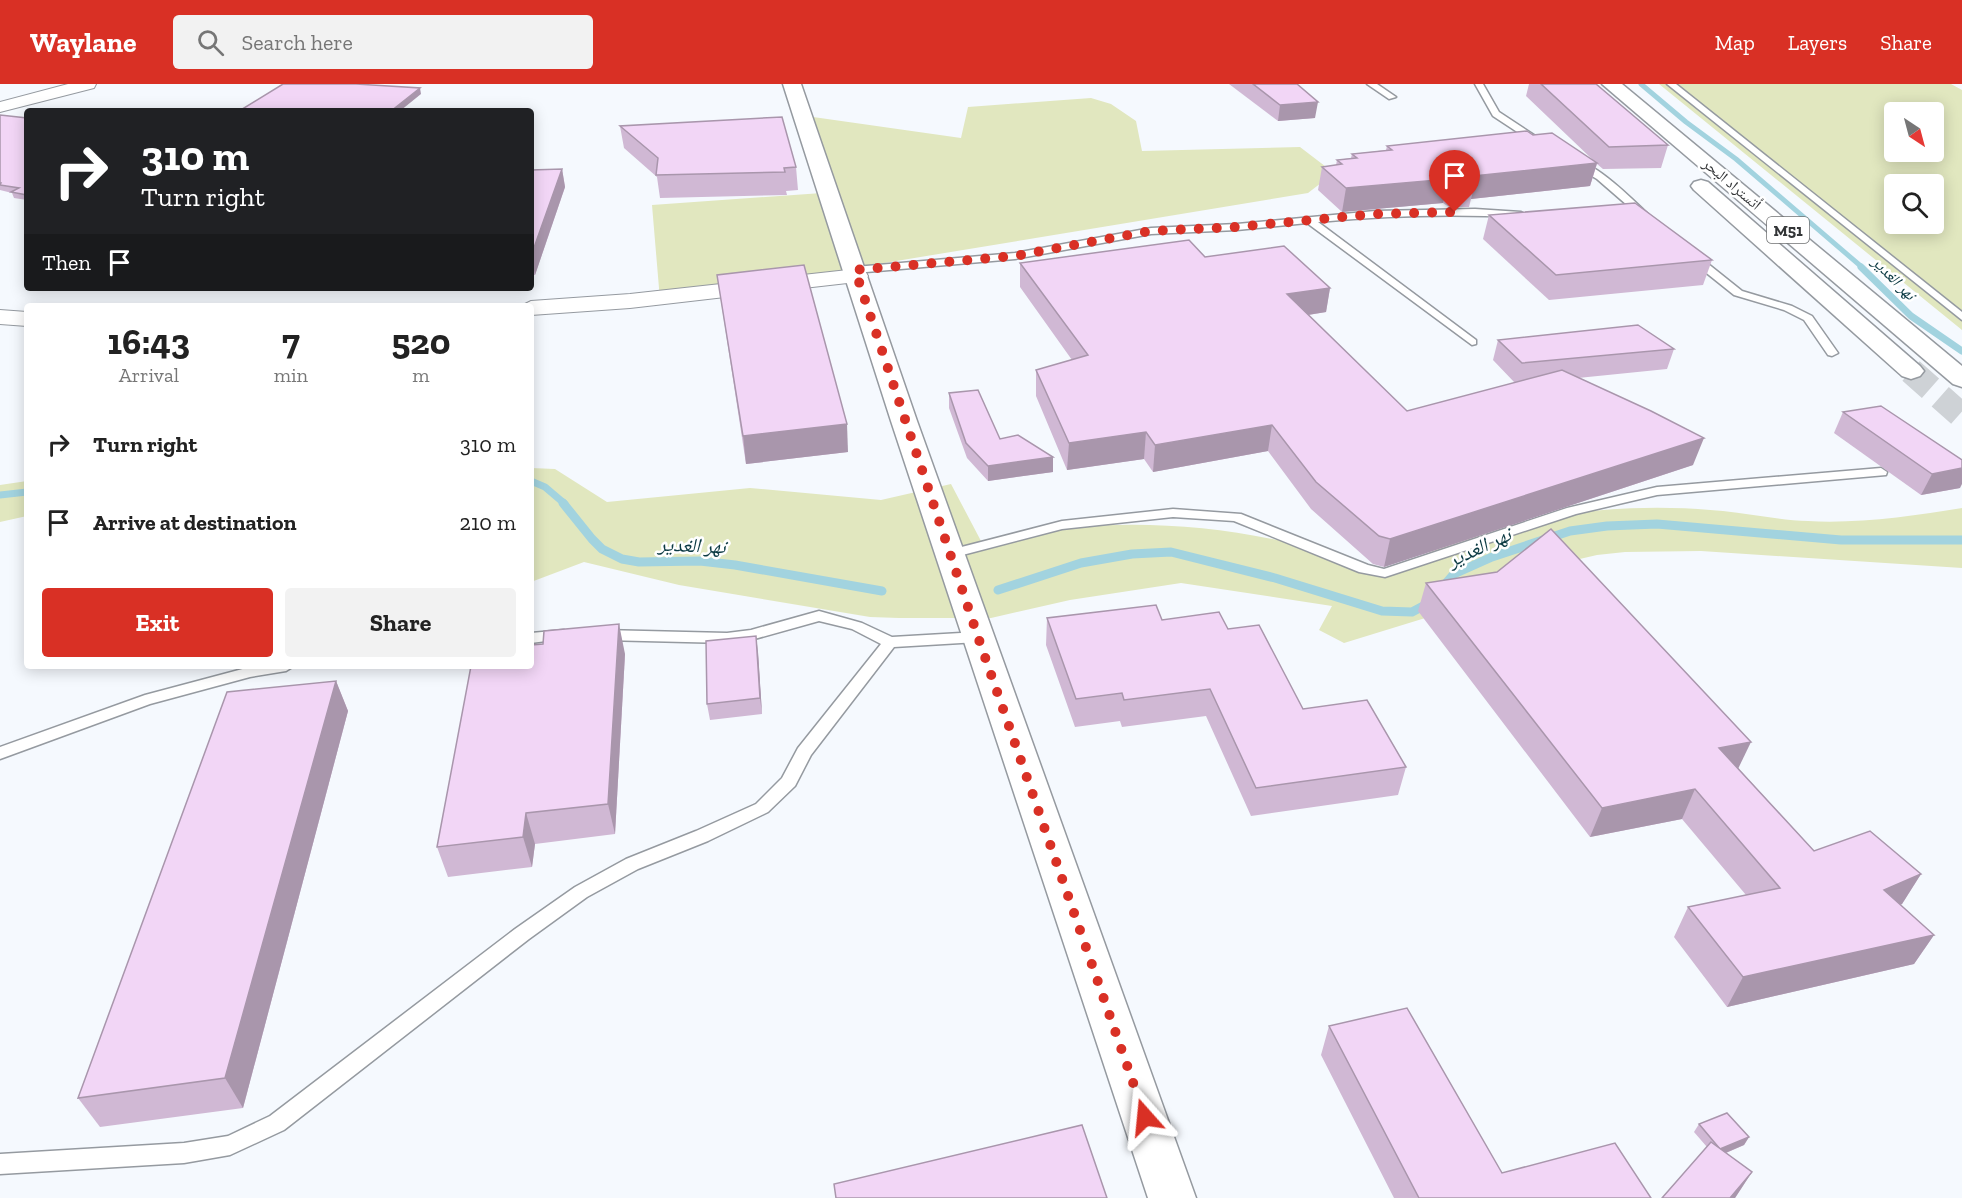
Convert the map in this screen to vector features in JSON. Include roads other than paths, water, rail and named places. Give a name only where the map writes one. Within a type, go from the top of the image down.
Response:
[{"type":"main road","points":[[792,84],[904,422],[1172,1198]]},
{"type":"main road","name":"أتستراد البحر","points":[[1602,88],[1685,172],[1911,371]]},
{"type":"main road","name":"أتستراد البحر","points":[[1602,88],[1760,207],[1962,379]]},
{"type":"street","points":[[0,107],[88,84]]},
{"type":"street","points":[[534,308],[630,301],[856,273]]},
{"type":"street","points":[[0,316],[24,320]]},
{"type":"lane","points":[[1371,84],[1392,98]]},
{"type":"lane","points":[[1479,84],[1496,114],[1541,143],[1525,142]]},
{"type":"lane","points":[[1671,84],[1962,317]]},
{"type":"lane","points":[[1564,156],[1600,177],[1651,221]]},
{"type":"lane","points":[[856,273],[1015,256],[1150,231],[1408,213],[1475,212],[1536,216]]},
{"type":"lane","points":[[1309,220],[1472,342]]},
{"type":"lane","points":[[1685,250],[1737,293],[1788,308],[1808,318],[1832,353]]},
{"type":"lane","points":[[951,554],[1062,525],[1173,513],[1236,517],[1364,568],[1385,573],[1572,511],[1657,491],[1881,472]]},
{"type":"lane","points":[[534,638],[583,634],[672,639],[727,638],[751,635],[819,616],[857,626],[890,642],[978,637]]},
{"type":"lane","points":[[0,1164],[184,1153],[231,1144],[277,1123],[522,934],[581,892],[632,864],[702,836],[762,808],[789,782],[804,752],[890,642]]},
{"type":"lane","points":[[0,753],[145,700],[268,669]]},
{"type":"waterway","name":"نهر الغدير","points":[[1641,84],[1686,122],[1736,159],[1863,268]]},
{"type":"waterway","name":"نهر الغدير","points":[[1861,267],[1911,316],[1962,351]]},
{"type":"waterway","name":"نهر الغدير","points":[[534,482],[545,487],[565,504]]},
{"type":"waterway","name":"نهر الغدير","points":[[0,495],[24,492]]},
{"type":"waterway","name":"نهر الغدير","points":[[563,503],[602,549],[622,559],[639,562],[700,561],[735,565],[882,591]]},
{"type":"waterway","name":"نهر الغدير","points":[[1442,588],[1454,574],[1492,557],[1570,531],[1607,526],[1657,524],[1841,540],[1962,540]]},
{"type":"waterway","name":"نهر الغدير","points":[[998,590],[1081,563],[1132,554],[1171,552],[1275,578],[1382,611],[1412,612],[1429,603]]},
{"type":"tunnel","points":[[1911,371],[1962,416]]}]
